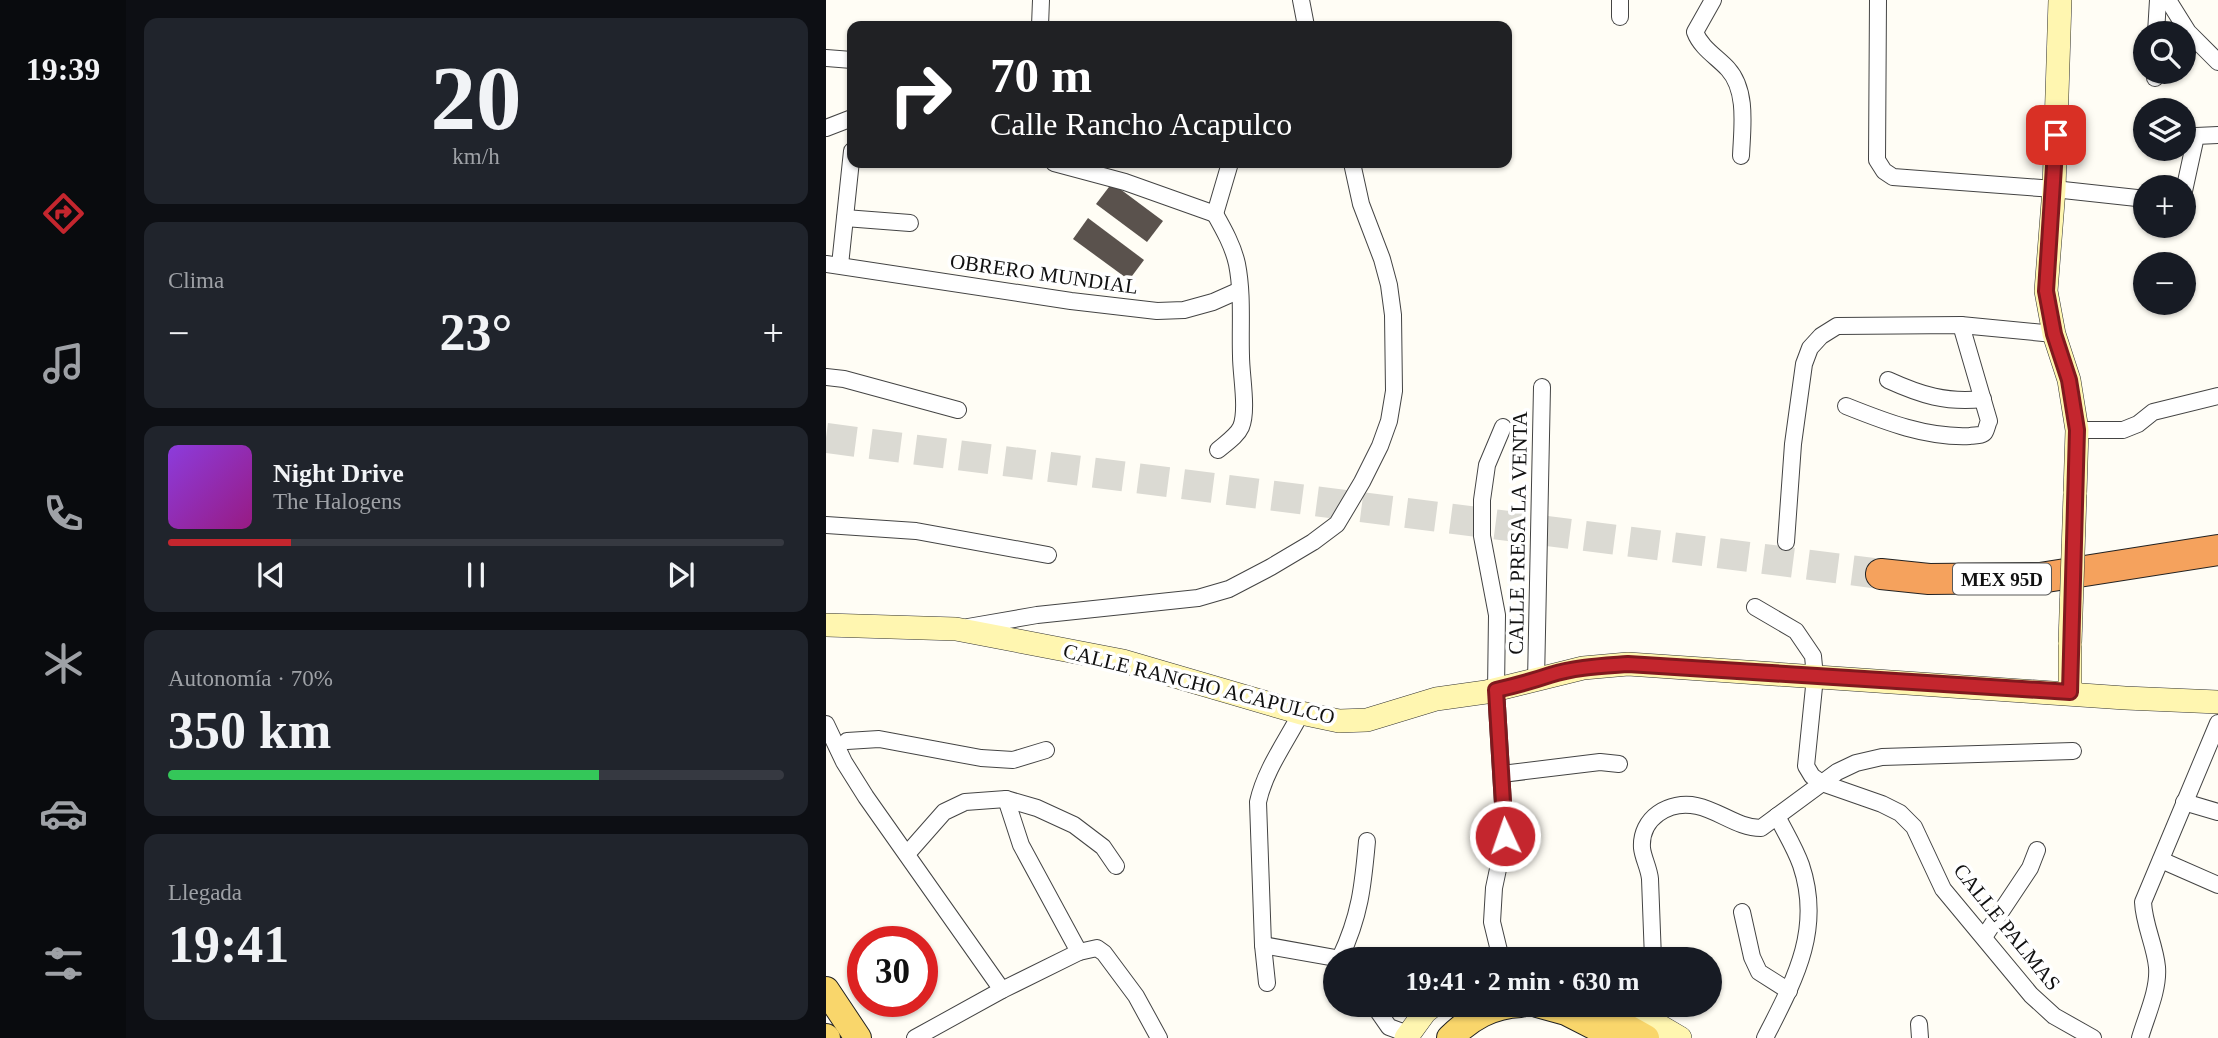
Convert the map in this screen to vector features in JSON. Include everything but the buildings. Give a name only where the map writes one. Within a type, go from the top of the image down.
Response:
[{"type":"highway","name":"MEX 95D","points":[[2121,564],[2218,541]]},
{"type":"highway","name":"MEX 95D","points":[[1881,574],[1929,579],[2040,578],[2218,551]]},
{"type":"main road","points":[[2060,0],[2054,189],[2046,291],[2054,334],[2069,380],[2077,430],[2070,692]]},
{"type":"main road","name":"CALLE RANCHO ACAPULCO","points":[[826,625],[956,629],[1123,661],[1301,713],[1339,721],[1367,720],[1436,699],[1496,690],[1583,668],[1628,664],[2218,702]]},
{"type":"main road","points":[[826,990],[858,1038]]},
{"type":"main road","points":[[1415,1037],[1423,1017]]},
{"type":"main road","points":[[1415,1037],[1447,1017]]},
{"type":"main road","points":[[1450,1038],[1476,1017]]},
{"type":"main road","points":[[1576,1017],[1617,1038]]},
{"type":"main road","points":[[1606,1017],[1646,1038]]},
{"type":"main road","points":[[1647,1017],[1680,1038]]},
{"type":"street","points":[[1040,21],[1041,0]]},
{"type":"street","points":[[1301,0],[1305,21]]},
{"type":"street","points":[[1620,0],[1620,17]]},
{"type":"street","points":[[1713,0],[1695,33],[1698,41],[1731,72],[1740,88],[1743,121],[1741,156]]},
{"type":"street","points":[[1878,0],[1877,160],[1884,171],[1893,177],[2133,198]]},
{"type":"street","points":[[2157,21],[2158,0]]},
{"type":"street","points":[[2168,0],[2188,32],[2218,62]]},
{"type":"street","points":[[826,58],[847,60]]},
{"type":"street","points":[[826,128],[847,120]]},
{"type":"street","points":[[2187,175],[2196,135],[2218,135]]},
{"type":"street","points":[[833,265],[845,218],[850,168]]},
{"type":"street","points":[[1073,168],[1125,182],[1215,214],[1227,236],[1236,261],[1240,290],[1244,414],[1241,427],[1233,438],[1218,450]]},
{"type":"street","points":[[1215,214],[1229,168]]},
{"type":"street","points":[[956,629],[1037,615],[1198,598],[1229,589],[1271,567],[1337,524],[1380,446],[1390,421],[1394,391],[1394,315],[1389,285],[1361,204],[1353,168]]},
{"type":"street","points":[[845,218],[910,223]]},
{"type":"street","name":"OBRERO MUNDIAL","points":[[833,265],[1071,301],[1157,310],[1184,310],[1213,302],[1240,290]]},
{"type":"street","points":[[1846,406],[1881,421],[1948,437],[1980,435],[1986,431],[1989,421],[1961,325]]},
{"type":"street","points":[[1786,542],[1793,444],[1804,364],[1810,348],[1821,336],[1837,326],[1961,325],[2054,334]]},
{"type":"street","points":[[826,377],[844,379],[957,410]]},
{"type":"street","points":[[1888,380],[1933,397],[1960,401],[1983,398]]},
{"type":"street","name":"CALLE PRESA LA VENTA","points":[[1536,681],[1542,387]]},
{"type":"street","points":[[2077,430],[2123,430],[2138,424],[2153,412],[2218,396]]},
{"type":"street","points":[[1498,947],[1492,922],[1494,888],[1505,836],[1496,690],[1497,615],[1482,536],[1482,500],[1487,465],[1503,427]]},
{"type":"street","points":[[826,525],[916,531],[1048,555]]},
{"type":"street","points":[[1755,607],[1796,631],[1813,656],[1815,677],[1806,766],[1812,776],[1822,783]]},
{"type":"street","points":[[1267,983],[1263,945],[1258,802],[1262,781],[1301,713]]},
{"type":"street","points":[[2140,1038],[2156,987],[2158,971],[2144,918],[2143,902],[2218,723]]},
{"type":"street","points":[[826,724],[844,762],[866,797],[1002,990]]},
{"type":"street","points":[[847,741],[879,739],[981,758],[1013,760],[1046,750]]},
{"type":"street","points":[[1652,947],[1649,869],[1642,849],[1644,831],[1650,818],[1679,804],[1695,805],[1718,813],[1748,828],[1761,828],[1837,772],[1882,757],[2073,751]]},
{"type":"street","points":[[1502,775],[1600,762],[1619,764]]},
{"type":"street","name":"CALLE PALMAS","points":[[1822,783],[1900,813],[1914,827],[1943,889],[2031,995],[2054,1016],[2093,1038]]},
{"type":"street","points":[[906,854],[944,812],[965,802],[1006,799],[1037,808],[1074,825],[1103,847],[1116,866]]},
{"type":"street","points":[[1006,799],[1021,845],[1079,952]]},
{"type":"street","points":[[2184,802],[2218,812]]},
{"type":"street","points":[[1765,1038],[1789,991],[1810,923],[1808,895],[1801,864],[1777,816]]},
{"type":"street","points":[[1345,947],[1361,901],[1367,841]]},
{"type":"street","points":[[1984,936],[2030,868],[2037,850]]},
{"type":"street","points":[[2161,860],[2218,885]]},
{"type":"street","points":[[1742,912],[1752,957],[1759,972],[1789,991]]},
{"type":"street","points":[[1263,945],[1323,955]]},
{"type":"street","points":[[915,1038],[1002,990],[1079,952],[1097,948],[1104,953],[1136,996],[1159,1038]]},
{"type":"street","points":[[1383,1017],[1390,1027],[1415,1037]]},
{"type":"tunnel","points":[[826,438],[1881,574]]},
{"type":"route","points":[[1505,836],[1496,690],[1550,675],[1583,668],[1628,664],[2070,692],[2077,430],[2069,380],[2054,334],[2046,291],[2056,135]]}]
